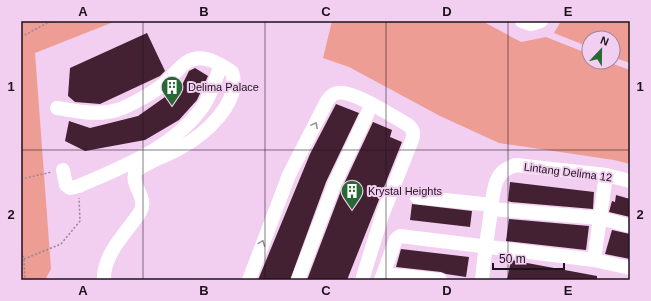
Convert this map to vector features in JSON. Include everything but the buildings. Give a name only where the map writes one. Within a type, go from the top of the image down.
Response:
[{"type":"street","points":[[522,21],[531,24],[541,21]]},
{"type":"street","points":[[57,108],[94,114],[117,110],[157,89],[188,61],[196,58],[204,58],[221,65],[232,72],[235,80],[230,101],[218,119],[196,138],[139,169],[134,175],[142,197],[143,204],[141,212],[117,243],[108,259],[104,280]]},
{"type":"street","points":[[63,170],[66,185],[70,188],[79,186],[137,160],[156,149],[189,124],[205,103],[221,65]]},
{"type":"street","points":[[249,280],[288,175],[331,96],[336,93],[346,93],[372,104],[408,125],[412,128],[413,136],[383,213],[362,280]]},
{"type":"street","points":[[298,280],[334,185],[372,104]]},
{"type":"street","name":"Lintang Delima 12","points":[[491,207],[497,179],[507,168],[516,165],[606,175],[630,181]]},
{"type":"street","points":[[594,260],[606,175]]},
{"type":"street","points":[[417,197],[491,207],[600,218],[630,226]]},
{"type":"street","points":[[482,280],[485,245],[491,207]]},
{"type":"street","points":[[440,280],[382,277],[397,237],[411,237],[485,245],[594,260],[630,268]]},
{"type":"path","points":[[21,37],[51,21]]},
{"type":"path","points":[[21,179],[63,170]]},
{"type":"path","points":[[24,259],[61,244],[80,221],[79,186]]},
{"type":"path","points":[[21,252],[24,259],[25,280]]},
{"type":"shaded area","points":[[21,21],[116,21],[35,53],[51,269],[45,280],[21,280]]},
{"type":"shaded area","points":[[332,21],[482,21],[521,42],[546,37],[581,51],[581,70],[621,70],[621,67],[630,70],[630,164],[614,160],[499,143],[440,116],[349,67],[323,58]]},
{"type":"shaded area","points":[[561,21],[630,21],[630,63],[621,60],[621,30],[581,30],[581,44],[554,33]]},
{"type":"place","name":"Delima Palace","points":[[172,106]]},
{"type":"place","name":"Krystal Heights","points":[[352,210]]}]
